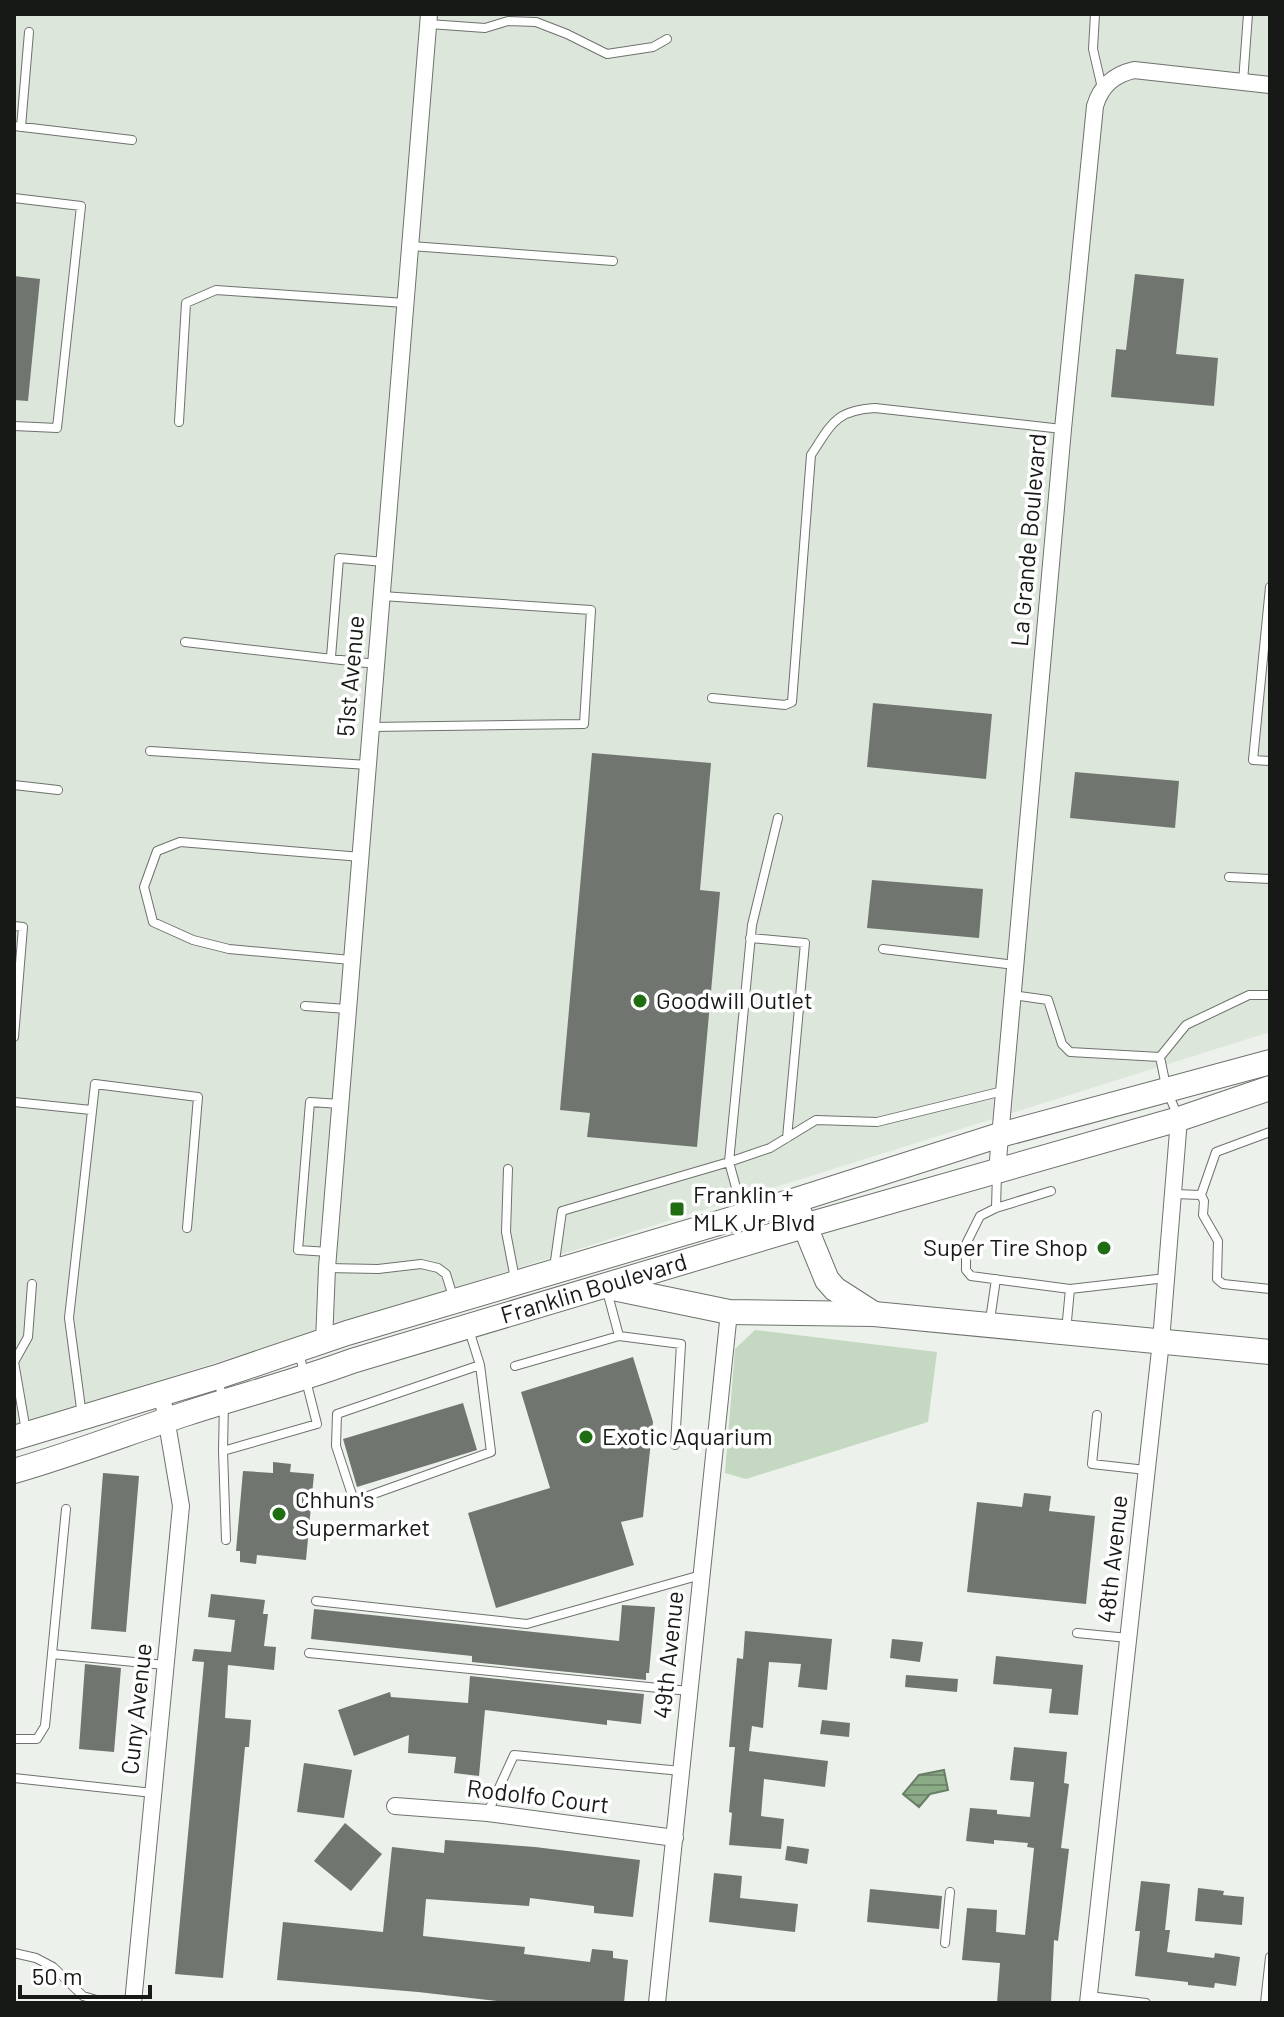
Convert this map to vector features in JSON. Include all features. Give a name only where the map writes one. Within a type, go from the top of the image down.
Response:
[{"type":"main road","name":"Franklin Boulevard","points":[[14,1471],[224,1401],[425,1340],[462,1314],[516,1284],[1000,1135],[1270,1062]]},
{"type":"main road","name":"Franklin Boulevard","points":[[20,1436],[324,1342],[606,1287],[804,1226],[1179,1119],[1270,1088]]},
{"type":"main road","points":[[796,1200],[827,1280],[835,1289],[874,1314]]},
{"type":"main road","points":[[462,1314],[535,1293],[553,1273]]},
{"type":"main road","points":[[606,1287],[729,1312],[874,1314],[1270,1352]]},
{"type":"street","name":"51st Avenue","points":[[324,1342],[328,1260],[428,19]]},
{"type":"street","points":[[1102,89],[1115,76],[1134,70],[1270,85]]},
{"type":"street","name":"La Grande Boulevard","points":[[997,1171],[1063,429],[1095,106],[1102,89]]},
{"type":"street","name":"48th Avenue","points":[[1089,2000],[1161,1341],[1179,1119]]},
{"type":"street","name":"49th Avenue","points":[[657,2003],[729,1312]]},
{"type":"street","name":"Cuny Avenue","points":[[133,2003],[181,1506],[162,1394]]},
{"type":"street","name":"Rodolfo Court","points":[[395,1806],[488,1813],[675,1838]]},
{"type":"street","points":[[133,2003],[141,2003]]},
{"type":"lane","points":[[1095,14],[1093,49],[1102,89]]},
{"type":"lane","points":[[1243,82],[1248,14]]},
{"type":"lane","points":[[428,19],[485,28],[508,21],[536,22],[607,54],[653,47],[667,39]]},
{"type":"lane","points":[[29,32],[17,126],[132,140]]},
{"type":"lane","points":[[14,198],[81,206],[57,428],[14,426]]},
{"type":"lane","points":[[410,246],[613,261]]},
{"type":"lane","points":[[179,422],[186,303],[216,290],[405,303]]},
{"type":"lane","points":[[712,698],[785,705],[792,702],[811,455],[833,422],[852,409],[875,408],[1063,429]]},
{"type":"lane","points":[[331,657],[339,558],[384,562]]},
{"type":"lane","points":[[1270,591],[1266,667],[1253,760],[1270,761]]},
{"type":"lane","points":[[371,727],[584,724],[591,610],[382,596]]},
{"type":"lane","points":[[185,642],[376,664]]},
{"type":"lane","points":[[150,751],[368,765]]},
{"type":"lane","points":[[14,785],[58,790]]},
{"type":"lane","points":[[744,1216],[729,1162],[750,938],[778,818]]},
{"type":"lane","points":[[352,960],[229,949],[193,940],[153,922],[144,887],[157,851],[180,842],[361,857]]},
{"type":"lane","points":[[1229,877],[1270,879]]},
{"type":"lane","points":[[14,926],[23,927],[14,1037]]},
{"type":"lane","points":[[750,938],[805,943],[787,1138]]},
{"type":"lane","points":[[883,949],[1015,965]]},
{"type":"lane","points":[[1012,995],[1048,1000],[1062,1044],[1070,1052],[1160,1057]]},
{"type":"lane","points":[[1160,1057],[1186,1025],[1249,995],[1270,995]]},
{"type":"lane","points":[[305,1006],[348,1010]]},
{"type":"lane","points":[[1160,1057],[1167,1091],[1179,1119]]},
{"type":"lane","points":[[82,1417],[69,1318],[95,1084],[198,1097],[187,1228]]},
{"type":"lane","points":[[553,1273],[562,1211],[770,1148],[816,1120],[877,1122],[1004,1090]]},
{"type":"lane","points":[[14,1102],[91,1110]]},
{"type":"lane","points":[[341,1104],[310,1102],[298,1250],[328,1260],[378,1269],[421,1264],[438,1268],[446,1274],[480,1365],[491,1452],[354,1501],[336,1446],[337,1414],[480,1365]]},
{"type":"lane","points":[[1270,1132],[1216,1152],[1201,1195],[1203,1215],[1218,1241],[1217,1279],[1223,1284],[1270,1289]]},
{"type":"lane","points":[[508,1169],[506,1232],[516,1284]]},
{"type":"lane","points":[[996,1208],[997,1171]]},
{"type":"lane","points":[[1051,1191],[980,1216],[966,1244],[966,1270],[971,1276],[1070,1289],[1166,1278]]},
{"type":"lane","points":[[1173,1194],[1201,1195]]},
{"type":"lane","points":[[989,1325],[996,1279]]},
{"type":"lane","points":[[20,1436],[14,1362],[28,1337],[32,1284]]},
{"type":"lane","points":[[606,1287],[619,1336]]},
{"type":"lane","points":[[1066,1332],[1070,1289]]},
{"type":"lane","points":[[515,1366],[619,1336],[681,1344],[675,1445]]},
{"type":"lane","points":[[223,1451],[317,1424],[299,1351]]},
{"type":"lane","points":[[217,1377],[224,1401],[226,1540]]},
{"type":"lane","points":[[1097,1415],[1092,1464],[1147,1470]]},
{"type":"lane","points":[[14,1739],[29,1741],[37,1739],[42,1733],[66,1509]]},
{"type":"lane","points":[[316,1601],[527,1624],[702,1575]]},
{"type":"lane","points":[[1077,1633],[1129,1638]]},
{"type":"lane","points":[[309,1653],[690,1691]]},
{"type":"lane","points":[[52,1654],[165,1665]]},
{"type":"lane","points":[[488,1813],[514,1755],[682,1771]]},
{"type":"lane","points":[[14,1778],[153,1793]]},
{"type":"lane","points":[[945,1943],[950,1892]]},
{"type":"lane","points":[[14,1953],[36,1958],[53,1967],[83,1996],[100,2001],[133,2003]]},
{"type":"lane","points":[[1265,2003],[1270,1957]]},
{"type":"lane","points":[[1089,2000],[1146,2003]]},
{"type":"shaded area","points":[[14,14],[1270,14],[1270,1032],[14,1426]]},
{"type":"shaded area","points":[[755,1330],[937,1352],[928,1422],[746,1479],[725,1473],[735,1349]]},
{"type":"shaded area","points":[[944,1770],[948,1790],[930,1794],[919,1807],[903,1794],[919,1775]]},
{"type":"building","points":[[1135,274],[1184,279],[1176,354],[1218,358],[1214,406],[1111,397],[1116,349],[1126,350]]},
{"type":"building","points":[[14,276],[40,279],[28,401],[14,400]]},
{"type":"building","points":[[873,703],[992,714],[986,779],[867,767]]},
{"type":"building","name":"Goodwill Outlet","points":[[592,753],[711,763],[700,890],[720,892],[697,1147],[587,1137],[590,1113],[560,1110]]},
{"type":"building","points":[[1075,772],[1179,781],[1175,828],[1070,818]]},
{"type":"building","points":[[872,880],[983,889],[979,938],[867,928]]},
{"type":"building","points":[[633,1357],[653,1422],[643,1517],[621,1522],[634,1565],[496,1608],[468,1513],[550,1488],[521,1392]]},
{"type":"building","points":[[463,1403],[477,1450],[357,1487],[343,1439]]},
{"type":"building","points":[[273,1462],[291,1464],[290,1472],[314,1474],[306,1560],[257,1555],[256,1564],[240,1562],[240,1551],[236,1551],[243,1471],[273,1473]]},
{"type":"building","points":[[103,1473],[139,1476],[126,1632],[91,1629]]},
{"type":"building","points":[[1024,1493],[1051,1496],[1049,1511],[1095,1516],[1086,1604],[967,1592],[977,1502],[1022,1507]]},
{"type":"building","points":[[211,1594],[265,1600],[263,1614],[268,1614],[264,1646],[276,1647],[274,1670],[228,1665],[225,1718],[251,1720],[249,1747],[245,1747],[223,1978],[175,1974],[204,1662],[192,1661],[194,1649],[231,1652],[235,1620],[208,1617]]},
{"type":"building","points":[[622,1605],[655,1607],[646,1680],[472,1662],[472,1656],[311,1639],[314,1609],[619,1641]]},
{"type":"building","points":[[745,1631],[832,1639],[827,1690],[798,1687],[801,1664],[769,1662],[763,1728],[752,1726],[749,1751],[828,1761],[825,1787],[764,1779],[761,1816],[784,1819],[781,1849],[729,1845],[735,1747],[729,1747],[737,1658],[743,1659]]},
{"type":"building","points":[[892,1639],[923,1642],[920,1662],[890,1658]]},
{"type":"building","points":[[996,1656],[1083,1665],[1078,1715],[1049,1713],[1052,1689],[993,1684]]},
{"type":"building","points":[[85,1664],[121,1668],[114,1752],[79,1749]]},
{"type":"building","points":[[906,1675],[958,1679],[957,1692],[905,1687]]},
{"type":"building","points":[[470,1676],[644,1694],[641,1724],[607,1720],[607,1725],[485,1710],[479,1776],[454,1773],[456,1757],[408,1753],[409,1735],[354,1756],[338,1710],[390,1692],[391,1697],[468,1703]]},
{"type":"building","points":[[822,1720],[850,1723],[849,1737],[820,1734]]},
{"type":"building","points":[[1014,1747],[1067,1752],[1064,1783],[1069,1784],[1061,1848],[1069,1849],[1058,1941],[1054,1940],[1051,2003],[997,2003],[1000,1963],[962,1960],[967,1908],[997,1910],[996,1932],[1025,1935],[1034,1848],[1027,1847],[1028,1843],[966,1841],[970,1808],[1030,1817],[1034,1782],[1010,1780]]},
{"type":"building","points":[[304,1763],[352,1770],[344,1818],[297,1812]]},
{"type":"building","points":[[345,1823],[382,1854],[351,1891],[314,1861]]},
{"type":"building","points":[[445,1840],[640,1860],[633,1917],[594,1913],[594,1906],[530,1898],[529,1906],[426,1899],[423,1936],[525,1947],[524,1954],[590,1962],[592,1949],[613,1951],[613,1958],[628,1960],[624,2003],[515,2003],[277,1980],[283,1922],[383,1932],[392,1847],[444,1853]]},
{"type":"building","points":[[787,1846],[809,1849],[807,1864],[785,1860]]},
{"type":"building","points":[[714,1873],[742,1876],[740,1898],[798,1904],[795,1932],[709,1922]]},
{"type":"building","points":[[1141,1881],[1170,1884],[1165,1930],[1170,1930],[1167,1952],[1214,1958],[1215,1953],[1240,1957],[1236,1986],[1215,1983],[1214,1988],[1135,1976],[1140,1931],[1135,1931]]},
{"type":"building","points":[[1198,1888],[1244,1897],[1242,1925],[1195,1921]]},
{"type":"building","points":[[870,1889],[942,1896],[939,1929],[867,1922]]},
{"type":"place","name":"Goodwill Outlet","points":[[640,1001]]},
{"type":"place","name":"Franklin + MLK Jr Blvd","points":[[677,1209]]},
{"type":"place","name":"Super Tire Shop","points":[[1104,1248]]},
{"type":"place","name":"Exotic Aquarium","points":[[586,1437]]},
{"type":"place","name":"Chhun's Supermarket","points":[[279,1514]]}]
